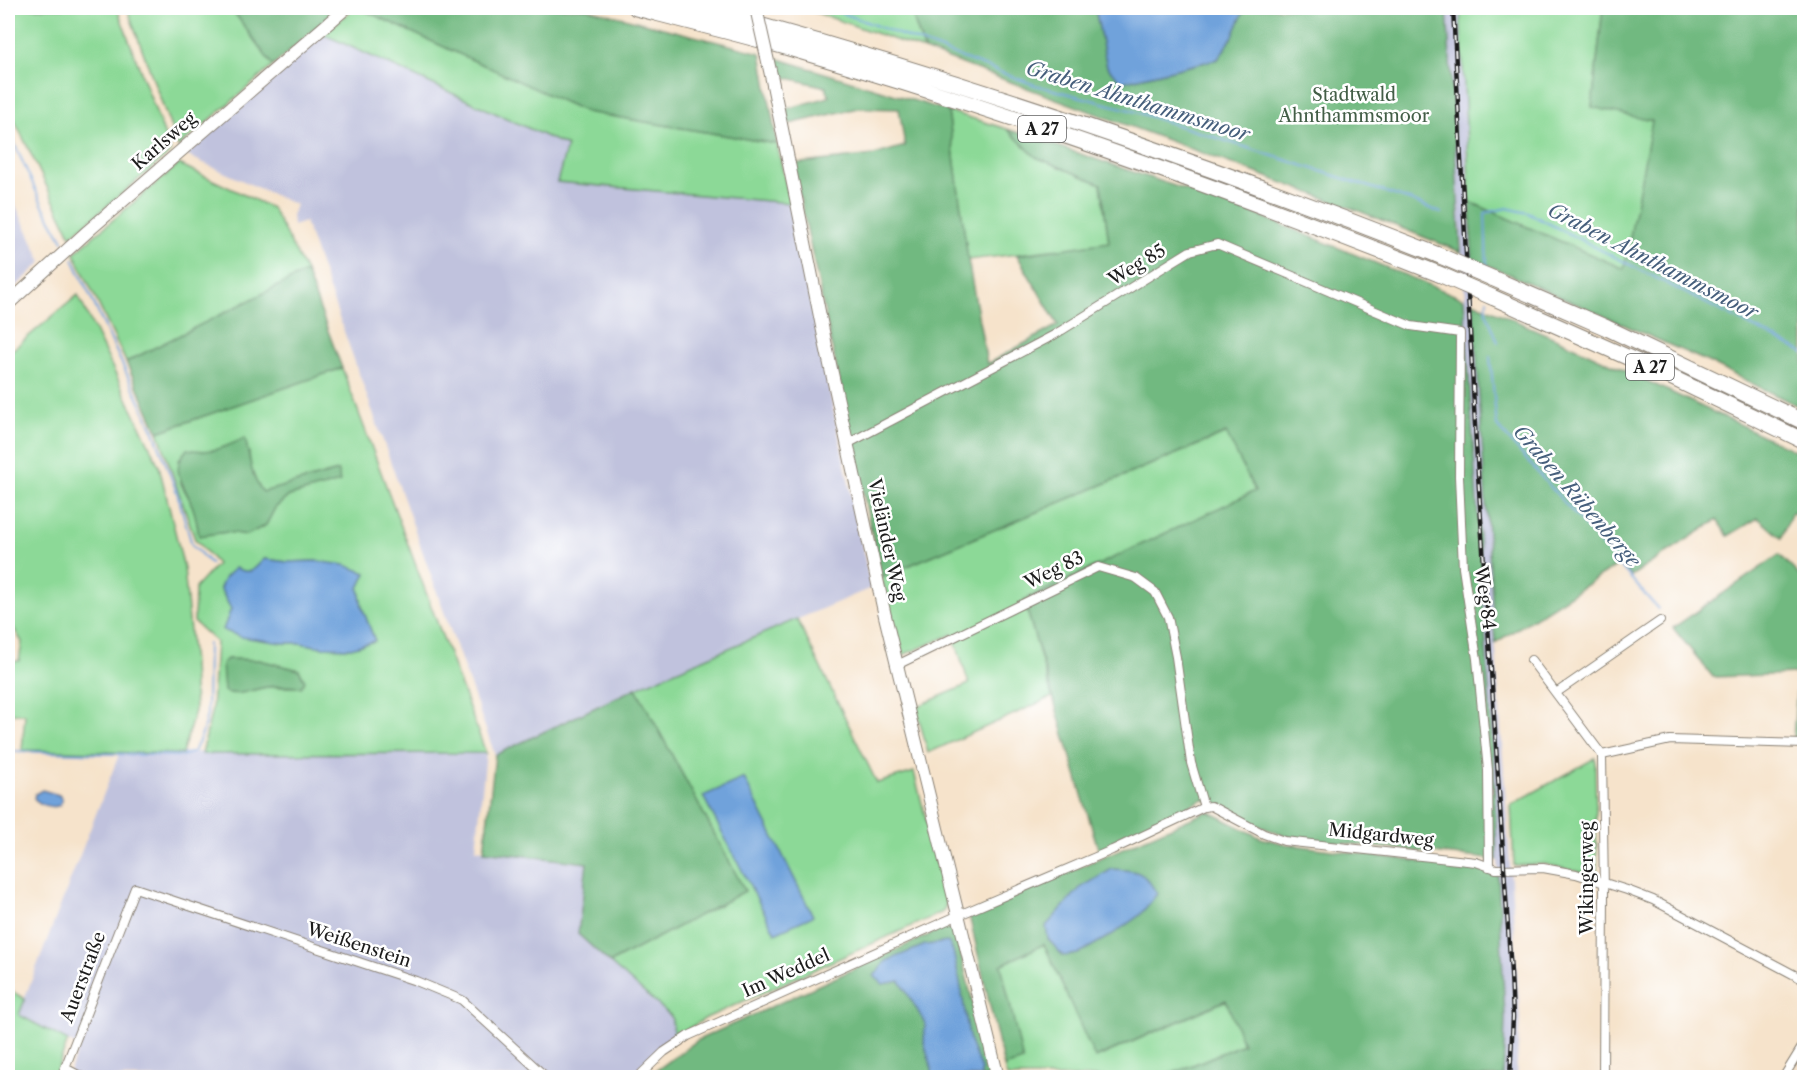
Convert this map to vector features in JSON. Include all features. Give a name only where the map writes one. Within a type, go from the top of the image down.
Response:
[{"type":"highway","name":"A 27","points":[[636,8],[789,48],[957,100],[1212,187],[1439,274],[1654,369],[1804,441]]},
{"type":"highway","name":"A 27","points":[[697,8],[897,64],[1099,130],[1342,217],[1607,328],[1804,422]]},
{"type":"street","name":"Karlsweg","points":[[8,304],[88,231],[346,8]]},
{"type":"street","name":"Vieländer Weg","points":[[756,8],[897,664],[998,1077]]},
{"type":"street","name":"Weg 85","points":[[848,444],[1054,335],[1190,251],[1217,244],[1411,326],[1460,333]]},
{"type":"street","name":"Weg 84","points":[[1460,333],[1459,476],[1463,568],[1478,659],[1488,770],[1489,867]]},
{"type":"street","name":"Weg 83","points":[[897,664],[1098,567],[1136,578],[1155,592],[1168,617],[1191,763],[1204,807]]},
{"type":"street","points":[[1556,693],[1660,621]]},
{"type":"street","points":[[1531,660],[1602,755],[1670,740],[1804,744]]},
{"type":"street","name":"Wikingerweg","points":[[1602,755],[1603,1077]]},
{"type":"street","name":"Midgardweg","points":[[1204,807],[1211,806],[1256,830],[1284,841],[1476,862],[1504,870],[1543,868],[1604,882],[1653,900],[1804,980]]},
{"type":"street","points":[[958,915],[1112,850],[1204,807]]},
{"type":"street","name":"Auerstraße","points":[[61,1077],[135,888]]},
{"type":"street","name":"Weißenstein","points":[[135,888],[416,981],[462,999],[547,1077]]},
{"type":"street","name":"Im Weddel","points":[[637,1077],[664,1052],[688,1036],[958,915]]},
{"type":"street","points":[[1783,1077],[1804,1044]]},
{"type":"street","points":[[65,1068],[84,1077]]},
{"type":"shaded area","points":[[1447,8],[1460,8],[1473,302],[1520,1018],[1516,1077],[1503,1077],[1505,1018],[1494,771]]},
{"type":"shaded area","points":[[323,34],[568,146],[557,182],[790,203],[871,588],[636,688],[495,755],[305,222],[293,226],[292,214],[296,205],[186,155]]},
{"type":"shaded area","points":[[8,189],[42,262],[8,294]]},
{"type":"shaded area","points":[[120,752],[486,753],[476,849],[587,863],[578,934],[671,1016],[675,1037],[627,1077],[67,1078],[79,1047],[18,1015]]},
{"type":"green space","points":[[8,8],[117,8],[171,152],[71,236],[8,107]]},
{"type":"green space","points":[[127,8],[231,8],[273,66],[178,147]]},
{"type":"green space","points":[[231,8],[338,8],[273,66]]},
{"type":"green space","points":[[355,8],[586,112],[777,144],[790,203],[557,182],[567,146],[323,34]]},
{"type":"green space","points":[[359,8],[585,8],[761,53],[777,144],[586,112]]},
{"type":"green space","points":[[803,8],[910,8],[924,50]]},
{"type":"green space","name":"Stadtwald Ahnthammsmoor","points":[[910,8],[1095,8],[1107,67],[1123,82],[1218,59],[1233,36],[1245,8],[1447,8],[1461,252],[1359,211],[924,50]]},
{"type":"green space","points":[[1460,8],[1603,8],[1592,107],[1653,120],[1624,269],[1470,202]]},
{"type":"green space","points":[[1603,8],[1804,8],[1804,409],[1706,361],[1472,258],[1470,202],[1624,269],[1652,121],[1592,107]]},
{"type":"green space","points":[[776,58],[948,111],[968,260],[987,364],[1058,325],[1017,255],[1109,242],[1101,184],[1036,157],[1007,129],[1248,211],[1464,299],[1494,771],[1497,860],[1287,837],[1247,821],[1203,799],[1099,852],[1024,600],[1255,491],[1226,433],[881,577],[793,164],[874,155],[905,146],[899,109],[858,108],[789,124],[786,109],[829,97],[826,87],[779,76]]},
{"type":"green space","points":[[948,111],[1007,129],[1036,157],[1101,184],[1109,243],[968,260]]},
{"type":"green space","points":[[179,164],[272,208],[306,272],[126,362],[74,253]]},
{"type":"green space","points":[[306,272],[342,368],[158,432],[126,362]]},
{"type":"green space","points":[[78,295],[159,466],[184,568],[195,711],[182,754],[22,750],[25,714],[8,713],[8,662],[19,661],[22,642],[8,619],[8,347],[11,351]]},
{"type":"green space","points":[[1473,302],[1573,346],[1804,455],[1804,519],[1792,512],[1781,538],[1758,518],[1728,536],[1717,520],[1631,576],[1619,564],[1495,643]]},
{"type":"green space","points":[[342,368],[486,753],[202,754],[212,709],[216,642],[194,622],[195,588],[217,564],[195,539],[158,432]],"holes":[[[223,448],[249,452],[253,473],[263,492],[338,471],[339,482],[289,496],[275,508],[266,525],[247,535],[227,532],[199,536],[196,515],[181,484],[179,459],[187,450],[205,453]],[[264,559],[288,562],[315,561],[366,573],[359,588],[362,607],[375,641],[351,648],[322,647],[282,643],[223,630],[231,609],[220,588],[244,572],[253,571]],[[228,659],[259,660],[299,670],[301,687],[266,687],[254,691]]]},
{"type":"green space","points":[[1227,433],[1255,491],[1024,600],[1052,697],[928,753],[916,707],[969,684],[953,634],[903,655],[881,577]]},
{"type":"green space","points":[[245,438],[253,473],[263,492],[338,471],[340,482],[289,496],[275,508],[266,525],[247,535],[227,532],[199,536],[194,511],[179,476],[178,470],[182,457],[187,449],[211,450]]},
{"type":"green space","points":[[1779,555],[1804,580],[1804,740],[1793,739],[1798,674],[1713,677],[1673,628]]},
{"type":"green space","points":[[797,619],[877,783],[914,772],[947,902],[943,912],[706,1018],[675,1037],[671,1016],[610,963],[745,891],[636,688]]},
{"type":"green space","points":[[227,659],[259,660],[299,670],[305,681],[301,687],[271,686],[234,694],[229,693],[224,691],[222,664]]},
{"type":"green space","points":[[636,688],[745,891],[610,963],[578,934],[587,863],[484,851],[495,755]]},
{"type":"green space","points":[[1595,758],[1597,876],[1544,864],[1514,866],[1511,805]]},
{"type":"green space","points":[[1208,811],[1261,838],[1286,844],[1498,872],[1505,1018],[1503,1077],[1164,1077],[1243,1044],[1226,1000],[1095,1058],[1044,944],[1001,965],[1023,1061],[1004,1067],[969,915]]},
{"type":"green space","points":[[944,928],[955,930],[991,1077],[646,1078],[698,1040]]},
{"type":"green space","points":[[1044,944],[1096,1058],[1227,1000],[1243,1044],[1164,1077],[1007,1077],[1004,1067],[1022,1061],[1001,965]]},
{"type":"green space","points":[[8,989],[25,999],[19,1015],[68,1041],[54,1077],[8,1077]]},
{"type":"water","points":[[1095,8],[1245,8],[1233,36],[1218,59],[1122,82],[1107,67]]},
{"type":"water","points":[[264,559],[345,565],[366,573],[359,588],[362,607],[375,641],[351,648],[322,647],[241,637],[223,630],[231,609],[220,588],[225,577],[235,568],[251,571]]},
{"type":"water","points":[[744,778],[813,916],[775,933],[703,796]]},
{"type":"water","points":[[42,790],[59,795],[62,799],[60,805],[50,806],[36,800],[35,794]]},
{"type":"water","points":[[1112,869],[1139,873],[1148,880],[1157,894],[1140,915],[1113,934],[1078,954],[1063,956],[1048,939],[1046,926],[1080,888]]},
{"type":"water","points":[[948,942],[953,951],[970,1042],[981,1069],[981,1077],[932,1077],[932,1069],[924,1043],[925,1023],[900,981],[883,984],[874,976],[886,961],[925,945]]},
{"type":"waterway","name":"Graben Ahnthammsmoor","points":[[829,8],[1035,85],[1130,110],[1410,200],[1441,213]]},
{"type":"waterway","points":[[8,130],[43,206],[63,241]]},
{"type":"waterway","name":"Graben Ahnthammsmoor","points":[[1487,270],[1485,213],[1507,208],[1528,213],[1804,353]]},
{"type":"waterway","points":[[73,259],[154,432],[177,493],[192,545],[211,564]]},
{"type":"waterway","name":"Graben Rübenberge","points":[[1487,300],[1486,312],[1498,342]]},
{"type":"waterway","name":"Graben Rübenberge","points":[[1490,357],[1497,426],[1658,609]]},
{"type":"waterway","points":[[10,751],[181,756],[194,752],[207,714],[208,643]]},
{"type":"railway","points":[[1453,8],[1476,444],[1511,973],[1513,1017],[1510,1078]]}]
